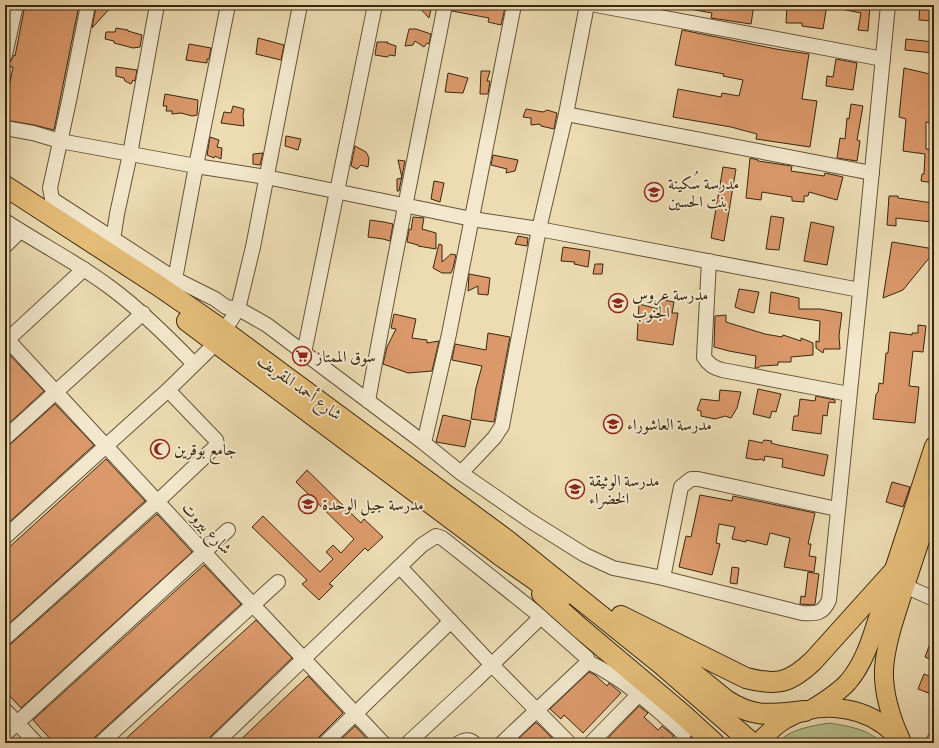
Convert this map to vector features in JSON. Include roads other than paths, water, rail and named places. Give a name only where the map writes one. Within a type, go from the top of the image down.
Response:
[{"type":"highway","name":"شارع أحمد المقريف","points":[[5,186],[159,286],[220,337],[582,608]]},
{"type":"highway","name":"شارع أحمد المقريف","points":[[5,200],[186,320],[220,337]]},
{"type":"highway","points":[[504,549],[537,556],[621,616],[738,708],[754,714],[765,715],[809,710]]},
{"type":"highway","points":[[504,549],[580,628],[686,732],[714,743]]},
{"type":"highway","points":[[621,616],[746,678],[762,682],[775,682],[790,679],[801,673],[900,578]]},
{"type":"highway","points":[[582,608],[734,743]]},
{"type":"highway","points":[[582,608],[661,664],[752,743]]},
{"type":"main road","points":[[902,742],[891,716],[886,695],[884,670],[900,578],[934,446]]},
{"type":"main road","points":[[758,743],[770,730],[786,719],[809,710],[832,697],[849,682],[862,662],[900,578],[928,535],[934,498]]},
{"type":"main road","points":[[809,710],[837,708],[861,713],[882,724],[902,742]]},
{"type":"street","points":[[5,55],[16,5]]},
{"type":"street","points":[[88,5],[50,188],[52,199],[113,240],[175,278],[215,299],[226,307],[238,309],[267,325],[424,443],[461,473],[529,520],[585,555],[613,568],[663,578],[802,613],[812,614],[820,612],[825,608],[829,600],[888,5]]},
{"type":"street","points":[[113,240],[157,5]]},
{"type":"street","points":[[175,278],[228,5]]},
{"type":"street","points":[[5,537],[168,390],[220,337],[238,309],[253,247],[300,5]]},
{"type":"street","points":[[304,353],[375,5]]},
{"type":"street","points":[[368,401],[404,206],[445,5]]},
{"type":"street","points":[[424,443],[449,334],[514,5]]},
{"type":"street","points":[[461,473],[494,438],[502,426],[539,229],[566,114],[587,5]]},
{"type":"street","points":[[596,5],[883,59]]},
{"type":"street","points":[[566,114],[872,173]]},
{"type":"street","points":[[5,128],[33,133],[60,141],[196,166],[266,177],[472,219],[539,229],[860,290]]},
{"type":"street","points":[[5,222],[110,287],[143,313],[194,364]]},
{"type":"street","points":[[5,246],[20,231]]},
{"type":"street","points":[[709,261],[704,357],[707,361],[715,368],[722,370],[849,394]]},
{"type":"street","points":[[6,340],[84,270]]},
{"type":"street","points":[[5,438],[143,313]]},
{"type":"street","name":"شارع بيروت","points":[[6,340],[383,743]]},
{"type":"street","points":[[5,638],[158,501],[217,444],[216,440],[168,390]]},
{"type":"street","points":[[663,578],[681,487],[691,479],[698,479],[837,509]]},
{"type":"street","points":[[5,734],[228,530]]},
{"type":"street","points":[[216,743],[422,545],[436,536],[442,538],[541,617],[587,658],[588,662],[607,671],[639,694],[686,732]]},
{"type":"street","points":[[400,567],[492,665],[569,743]]},
{"type":"street","points":[[900,578],[934,599]]},
{"type":"street","points":[[101,743],[278,582]]},
{"type":"street","points":[[408,743],[541,617]]},
{"type":"street","points":[[325,743],[451,620]]},
{"type":"street","points":[[502,743],[588,662]]},
{"type":"street","points":[[591,743],[639,694]]},
{"type":"street","points":[[5,710],[36,743]]},
{"type":"street","points":[[459,743],[466,740],[474,743]]},
{"type":"place","name":"مدرسة سُكينة بنت الحسين","points":[[654,192]]},
{"type":"place","name":"مدرسة عروس الجنوب","points":[[618,303]]},
{"type":"place","name":"سوق الممتاز","points":[[302,356]]},
{"type":"place","name":"مدرسة العاشوراء","points":[[613,424]]},
{"type":"place","name":"جامع بوقرين","points":[[160,449]]},
{"type":"place","name":"مدرسة الوثيقة الخضراء","points":[[575,489]]},
{"type":"place","name":"مدرسة جيل الوحدة","points":[[308,504]]}]
